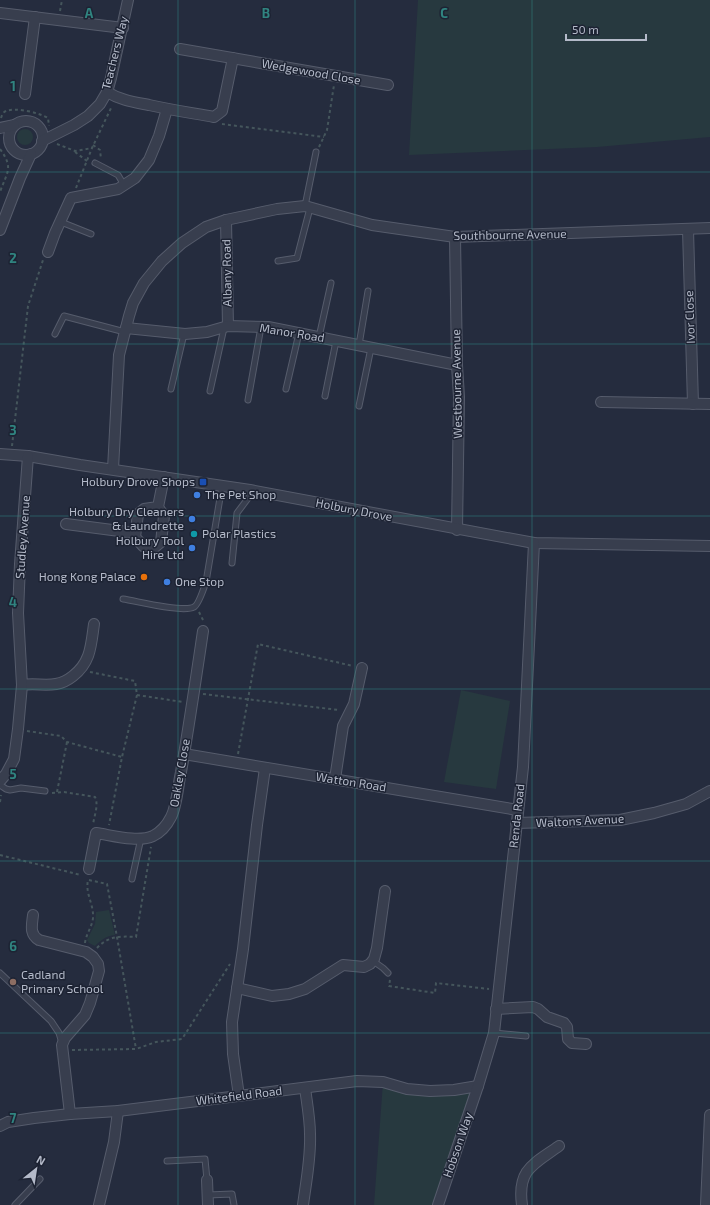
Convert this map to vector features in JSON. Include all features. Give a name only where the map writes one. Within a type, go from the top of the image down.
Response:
[{"type":"street","name":"Teachers Way","points":[[49,134],[74,125],[88,116],[100,104],[107,92],[112,78],[128,0]]},
{"type":"street","points":[[0,13],[122,28]]},
{"type":"street","points":[[26,94],[35,17]]},
{"type":"street","name":"Wedgewood Close","points":[[180,48],[388,85]]},
{"type":"street","points":[[107,92],[116,98],[214,117],[222,111],[233,58]]},
{"type":"street","points":[[48,252],[71,198],[118,189],[135,178],[150,160],[167,109]]},
{"type":"street","points":[[0,128],[14,125],[18,122],[29,121],[49,134],[38,149],[31,154],[26,155],[16,152]]},
{"type":"street","points":[[14,125],[4,139],[16,152],[20,178]]},
{"type":"street","points":[[0,230],[31,154]]},
{"type":"street","name":"Southbourne Avenue","points":[[114,469],[119,355],[134,303],[144,283],[162,261],[182,243],[206,227],[226,220],[277,209],[307,207],[372,225],[455,238],[710,228]]},
{"type":"street","name":"Albany Road","points":[[226,220],[226,327]]},
{"type":"street","name":"Ivor Close","points":[[688,230],[693,404]]},
{"type":"street","name":"Westbourne Avenue","points":[[455,238],[459,397],[457,530]]},
{"type":"street","name":"Manor Road","points":[[125,330],[184,334],[208,332],[226,327],[268,327],[457,365]]},
{"type":"street","points":[[601,402],[710,404]]},
{"type":"street","name":"Holbury Drove","points":[[0,454],[28,456],[250,490],[457,530],[534,543],[710,546]]},
{"type":"street","name":"Studley Avenue","points":[[0,781],[14,760],[22,684],[18,613],[28,456]]},
{"type":"street","points":[[158,507],[144,509],[138,514],[135,537],[143,546],[155,547],[161,542],[164,516],[158,507],[164,477]]},
{"type":"street","points":[[66,524],[135,533]]},
{"type":"street","name":"Renda Road","points":[[478,1086],[494,1033],[523,767],[534,543]]},
{"type":"street","points":[[22,684],[58,684],[68,680],[80,670],[86,660],[94,624]]},
{"type":"street","name":"Oakley Close","points":[[153,836],[167,825],[172,816],[184,754],[203,631]]},
{"type":"street","points":[[335,779],[343,726],[354,704],[362,668]]},
{"type":"street","name":"Watton Road","points":[[184,754],[518,810]]},
{"type":"street","points":[[239,1096],[233,1054],[232,1022],[243,949],[264,768]]},
{"type":"street","name":"Waltons Avenue","points":[[516,823],[620,820],[654,813],[686,804],[710,791]]},
{"type":"street","points":[[89,875],[96,833],[141,838],[153,836]]},
{"type":"street","points":[[237,988],[272,996],[289,994],[305,989],[343,965],[364,966],[370,964],[373,961],[377,948],[385,891]]},
{"type":"street","points":[[33,915],[32,931],[34,937],[39,940],[89,953],[98,964],[99,970],[90,1003],[85,1015],[65,1038],[62,1048],[70,1114]]},
{"type":"street","points":[[496,1009],[533,1007],[538,1009],[547,1017],[564,1023],[567,1027],[568,1039],[572,1043],[586,1044]]},
{"type":"street","name":"Whitefield Road","points":[[0,1126],[14,1121],[70,1114],[118,1111],[357,1081],[383,1082],[407,1088],[430,1091],[454,1090],[478,1086]]},
{"type":"street","name":"Hobson Way","points":[[438,1205],[478,1086]]},
{"type":"street","points":[[303,1205],[311,1135],[305,1088]]},
{"type":"street","points":[[99,1205],[114,1142],[118,1111]]},
{"type":"street","points":[[706,1205],[710,1116]]},
{"type":"street","points":[[522,1205],[522,1183],[526,1173],[533,1164],[559,1146]]},
{"type":"street","points":[[207,1180],[208,1200]]},
{"type":"lane","points":[[278,261],[297,258],[316,152]]},
{"type":"lane","points":[[95,163],[118,175],[124,185]]},
{"type":"lane","points":[[61,222],[91,234]]},
{"type":"lane","points":[[320,337],[331,283]]},
{"type":"lane","points":[[359,345],[368,291]]},
{"type":"lane","points":[[55,334],[64,316],[125,330]]},
{"type":"lane","points":[[210,391],[226,327]]},
{"type":"lane","points":[[248,400],[261,327]]},
{"type":"lane","points":[[286,389],[299,333]]},
{"type":"lane","points":[[171,389],[184,334]]},
{"type":"lane","points":[[325,396],[336,341]]},
{"type":"lane","points":[[359,406],[371,348]]},
{"type":"lane","points":[[123,598],[180,609],[194,607],[198,603],[206,582],[222,486]]},
{"type":"lane","points":[[232,563],[237,513],[249,497],[250,490]]},
{"type":"lane","points":[[0,785],[10,790],[20,788],[45,792]]},
{"type":"lane","points":[[132,879],[141,838]]},
{"type":"lane","points":[[373,961],[388,973]]},
{"type":"lane","points":[[0,973],[51,1021],[59,1033],[62,1048]]},
{"type":"lane","points":[[494,1033],[526,1036]]},
{"type":"lane","points":[[167,1161],[205,1158],[207,1180]]},
{"type":"lane","points":[[15,1205],[40,1179]]},
{"type":"lane","points":[[208,1200],[232,1194],[234,1205]]},
{"type":"path","points":[[316,152],[327,130],[335,76]]},
{"type":"path","points":[[71,198],[93,146],[116,98]]},
{"type":"path","points":[[0,121],[2,114],[6,111],[12,110],[34,112],[43,115],[48,118],[50,123],[49,134],[58,144],[74,151],[87,161]]},
{"type":"path","points":[[214,117],[215,120],[225,125],[324,137]]},
{"type":"path","points":[[74,151],[93,146],[100,150],[102,167]]},
{"type":"path","points":[[0,149],[9,165],[0,192]]},
{"type":"path","points":[[12,455],[28,306],[41,262],[48,252]]},
{"type":"path","points":[[194,607],[202,616],[204,622],[203,631]]},
{"type":"path","points":[[237,763],[258,644],[362,668]]},
{"type":"path","points":[[80,670],[135,681],[137,695],[122,757],[107,834]]},
{"type":"path","points":[[193,692],[248,700],[350,711]]},
{"type":"path","points":[[137,695],[192,704]]},
{"type":"path","points":[[18,729],[61,736],[67,742],[122,757]]},
{"type":"path","points":[[57,792],[67,742]]},
{"type":"path","points":[[45,792],[64,792],[95,797],[97,804],[93,827],[96,833]]},
{"type":"path","points":[[89,875],[87,890],[93,913],[93,920],[85,938],[85,946],[89,953],[103,942],[117,937],[136,937],[153,836]]},
{"type":"path","points":[[0,855],[89,875],[107,884],[136,1049]]},
{"type":"path","points":[[62,1048],[136,1049],[156,1042],[182,1039],[231,962]]},
{"type":"path","points":[[388,973],[390,978],[389,986],[435,993],[436,983],[498,990]]},
{"type":"shaded area","points":[[418,0],[710,0],[710,137],[597,147],[409,155]]},
{"type":"shaded area","points":[[25,129],[32,134],[33,137],[28,144],[25,145],[18,140],[17,137],[22,130]]},
{"type":"shaded area","points":[[461,690],[510,701],[496,789],[444,782]]},
{"type":"shaded area","points":[[109,910],[115,935],[109,936],[95,946],[87,940],[95,924],[96,912]]},
{"type":"shaded area","points":[[383,1082],[407,1089],[478,1086],[438,1205],[374,1205]]},
{"type":"place","name":"Holbury Drove Shops","points":[[203,482]]},
{"type":"place","name":"The Pet Shop","points":[[197,495]]},
{"type":"place","name":"Holbury Dry Cleaners & Laundrette","points":[[192,519]]},
{"type":"place","name":"Polar Plastics","points":[[194,534]]},
{"type":"place","name":"Holbury Tool Hire Ltd","points":[[192,548]]},
{"type":"place","name":"Hong Kong Palace","points":[[144,577]]},
{"type":"place","name":"One Stop","points":[[167,582]]},
{"type":"place","name":"Cadland Primary School","points":[[13,982]]}]
